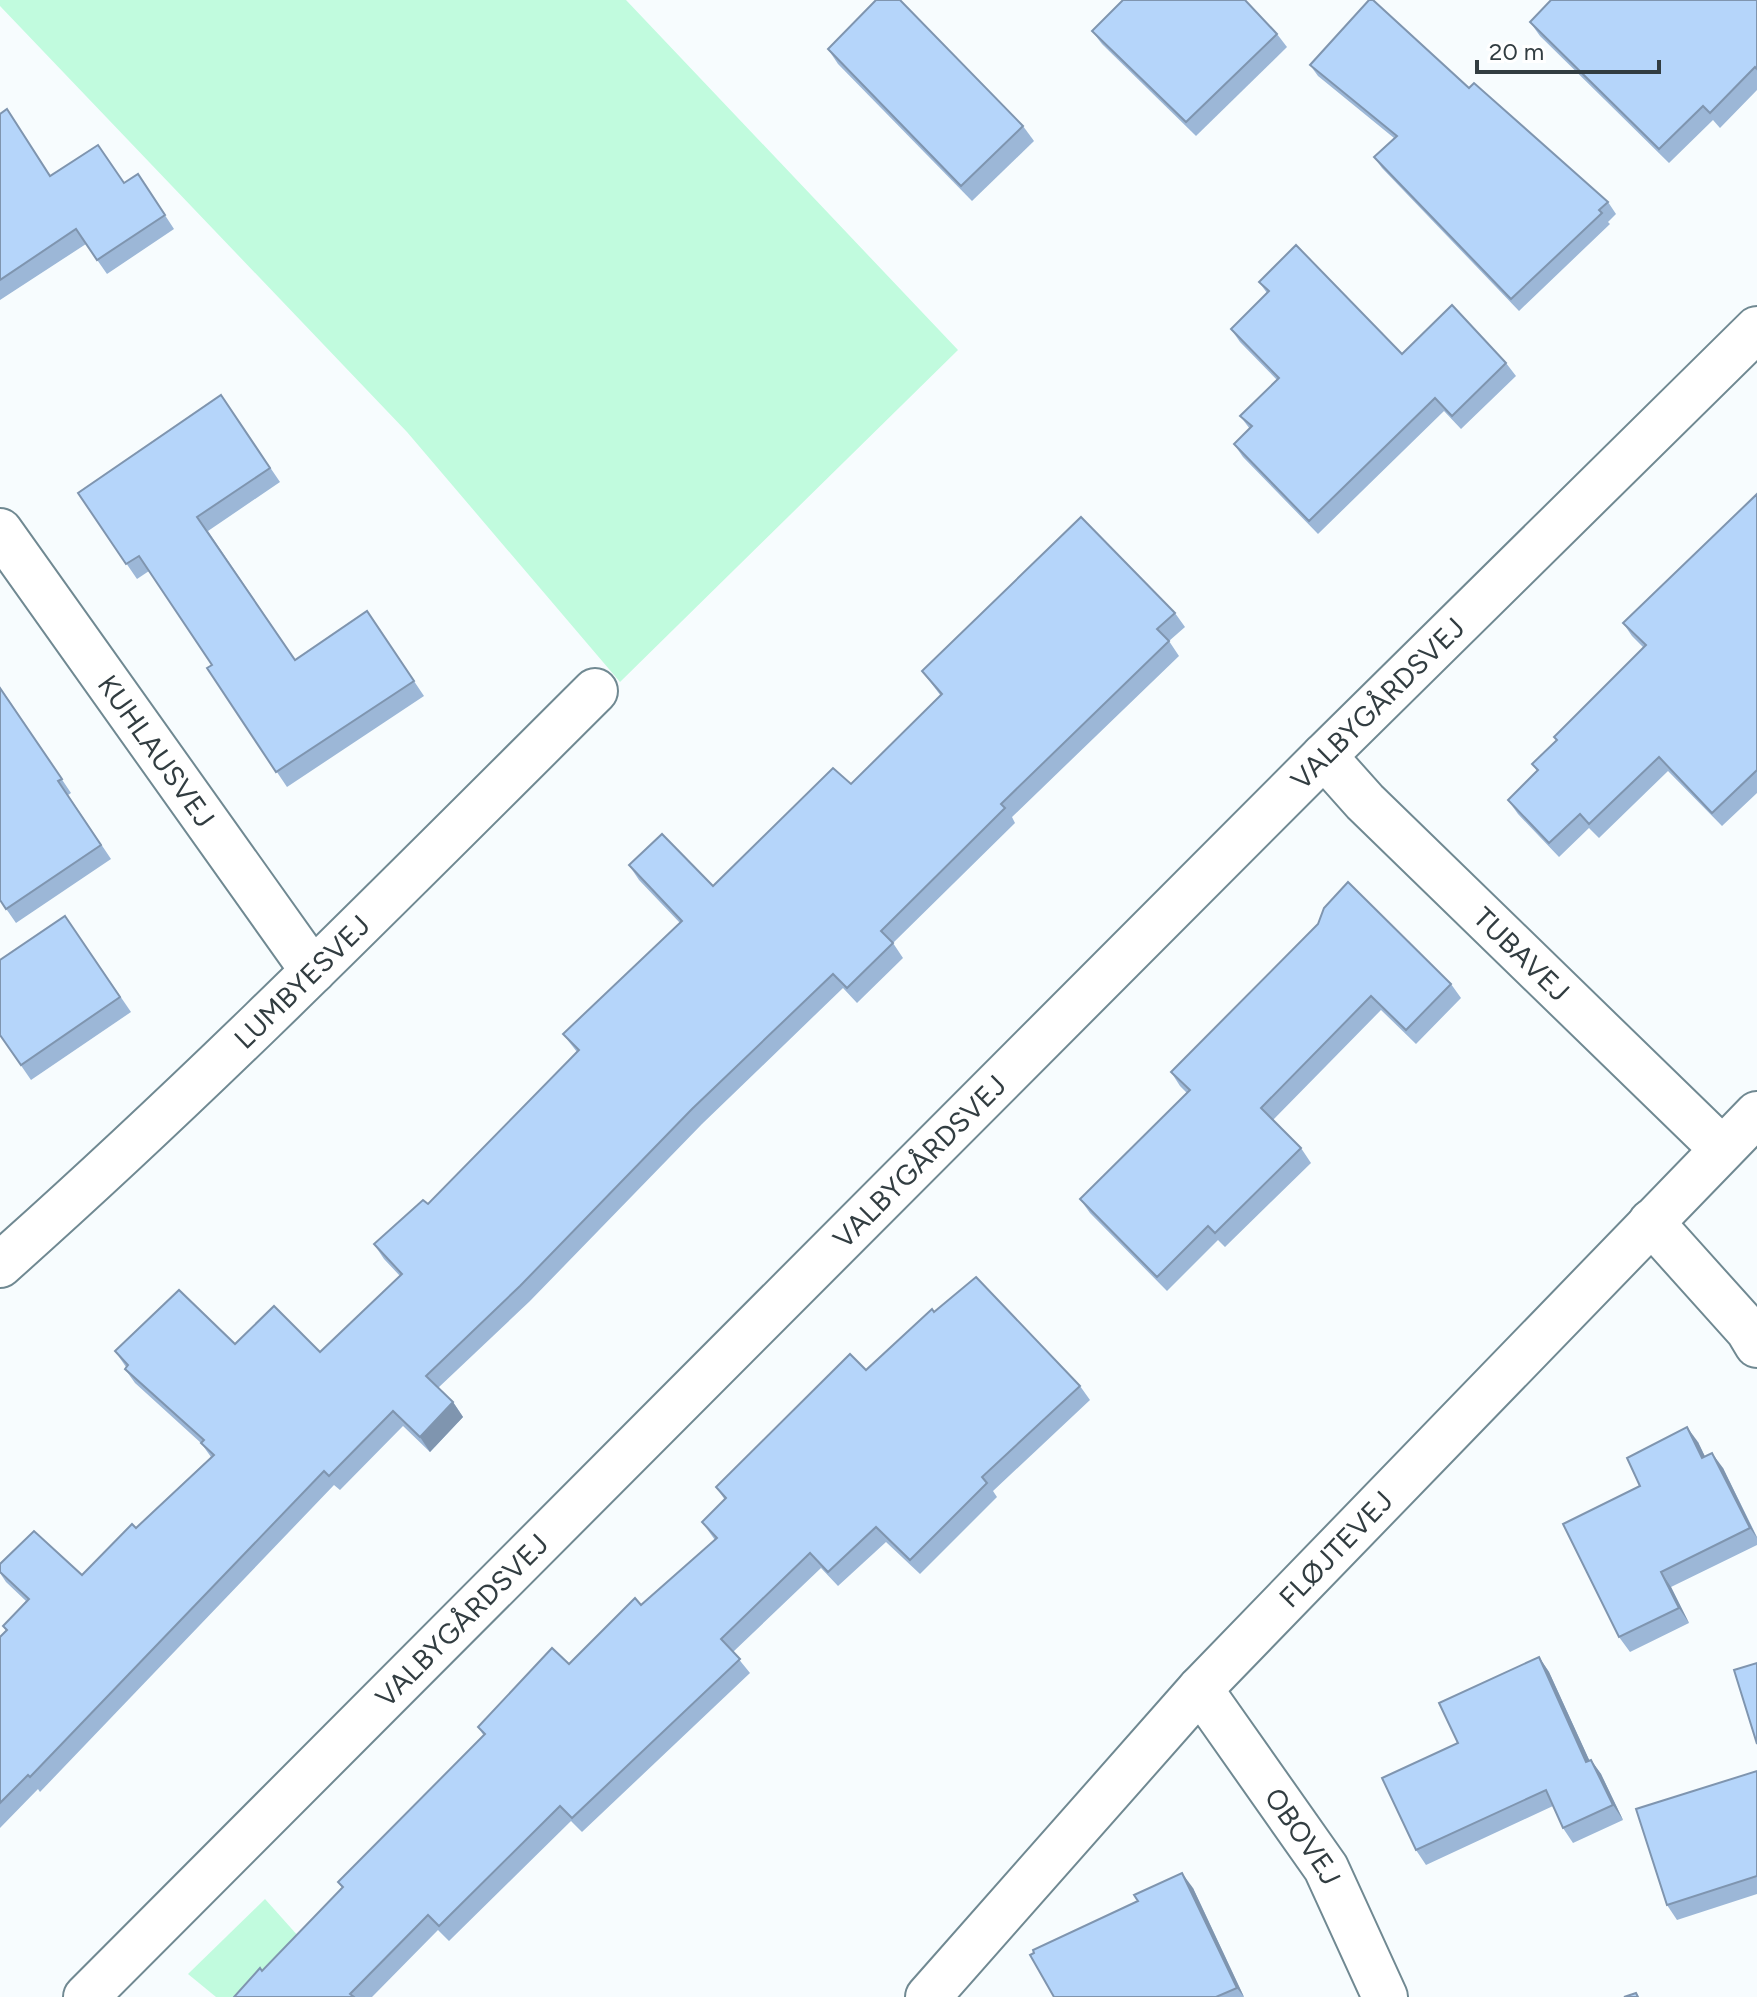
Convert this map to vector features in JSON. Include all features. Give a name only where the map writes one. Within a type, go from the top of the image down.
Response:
[{"type":"street","name":"VALBYGÅRDSVEJ","points":[[86,1997],[1324,756],[1757,329]]},
{"type":"street","name":"KUHLAUSVEJ","points":[[0,531],[313,971]]},
{"type":"street","name":"LUMBYESVEJ","points":[[0,1265],[114,1164],[595,691]]},
{"type":"street","name":"TUBAVEJ","points":[[1324,756],[1365,802],[1721,1148]]},
{"type":"street","name":"FLØJTEVEJ","points":[[928,1997],[1200,1689],[1757,1114]]},
{"type":"street","points":[[1651,1222],[1748,1330],[1757,1345]]},
{"type":"street","name":"OBOVEJ","points":[[1200,1689],[1326,1868],[1381,1982],[1385,1997]]},
{"type":"green space","points":[[0,0],[626,0],[958,350],[620,682],[407,432],[0,6]]},
{"type":"green space","points":[[265,1899],[299,1937],[239,1997],[216,1997],[188,1974]]},
{"type":"building","points":[[876,0],[900,0],[1023,126],[961,186],[828,49]]},
{"type":"building","points":[[1123,0],[1245,0],[1277,34],[1186,122],[1092,31]]},
{"type":"building","points":[[1369,0],[1373,0],[1469,88],[1474,83],[1608,202],[1599,210],[1602,213],[1511,299],[1374,157],[1397,136],[1310,65]]},
{"type":"building","points":[[1551,0],[1757,0],[1757,69],[1755,67],[1710,113],[1703,106],[1659,149],[1530,22]]},
{"type":"building","points":[[7,109],[50,176],[98,145],[124,183],[138,174],[165,215],[97,260],[76,229],[0,280],[0,114]]},
{"type":"building","points":[[1296,245],[1402,354],[1452,305],[1506,363],[1452,416],[1435,398],[1309,521],[1234,444],[1252,426],[1240,416],[1279,378],[1231,329],[1269,291],[1259,282]]},
{"type":"building","points":[[221,395],[270,468],[197,517],[295,660],[367,611],[414,681],[276,772],[207,668],[212,665],[139,556],[126,564],[78,493]]},
{"type":"building","points":[[1757,494],[1757,770],[1712,813],[1659,757],[1589,824],[1580,814],[1549,843],[1508,800],[1538,770],[1532,764],[1557,740],[1554,737],[1646,645],[1623,623]]},
{"type":"building","points":[[1081,517],[1175,613],[1157,629],[1169,641],[1001,804],[1005,808],[881,931],[893,943],[847,988],[833,974],[692,1109],[520,1286],[426,1376],[453,1402],[420,1437],[393,1411],[329,1476],[324,1471],[30,1777],[28,1775],[0,1803],[0,1637],[7,1630],[3,1626],[29,1599],[0,1572],[0,1564],[34,1531],[82,1575],[132,1524],[136,1528],[214,1455],[201,1443],[204,1440],[125,1369],[128,1365],[115,1351],[179,1290],[235,1344],[274,1306],[320,1352],[402,1274],[374,1244],[423,1200],[428,1204],[579,1050],[563,1034],[682,921],[629,865],[662,834],[713,886],[833,768],[851,784],[942,694],[922,671]]},
{"type":"building","points":[[0,688],[62,779],[58,781],[101,845],[6,909],[0,900]]},
{"type":"building","points":[[1348,882],[1451,984],[1406,1030],[1371,996],[1261,1108],[1301,1148],[1215,1233],[1208,1226],[1157,1277],[1080,1199],[1190,1090],[1171,1072],[1318,924],[1324,908]]},
{"type":"building","points":[[65,916],[120,997],[21,1065],[0,1035],[0,960]]},
{"type":"building","points":[[976,1277],[1080,1386],[982,1477],[987,1483],[910,1560],[876,1527],[828,1572],[810,1553],[721,1639],[740,1659],[572,1818],[560,1806],[439,1926],[428,1915],[350,1994],[354,1997],[234,1997],[343,1887],[338,1882],[485,1734],[478,1727],[552,1648],[569,1664],[635,1598],[641,1605],[717,1538],[702,1522],[726,1498],[716,1487],[850,1354],[866,1370],[932,1309],[934,1312]]},
{"type":"building","points":[[1687,1427],[1702,1458],[1712,1453],[1750,1528],[1661,1572],[1679,1608],[1619,1637],[1563,1524],[1640,1486],[1627,1458]]},
{"type":"building","points":[[1539,1657],[1586,1762],[1591,1760],[1613,1805],[1563,1828],[1546,1790],[1416,1850],[1382,1778],[1458,1743],[1439,1703]]},
{"type":"building","points":[[1757,1663],[1757,1744],[1734,1670]]},
{"type":"building","points":[[1757,1771],[1757,1876],[1667,1905],[1636,1809]]},
{"type":"building","points":[[1182,1873],[1237,1988],[1216,1997],[1054,1997],[1030,1955],[1034,1953],[1033,1950],[1138,1901],[1134,1895]]}]
